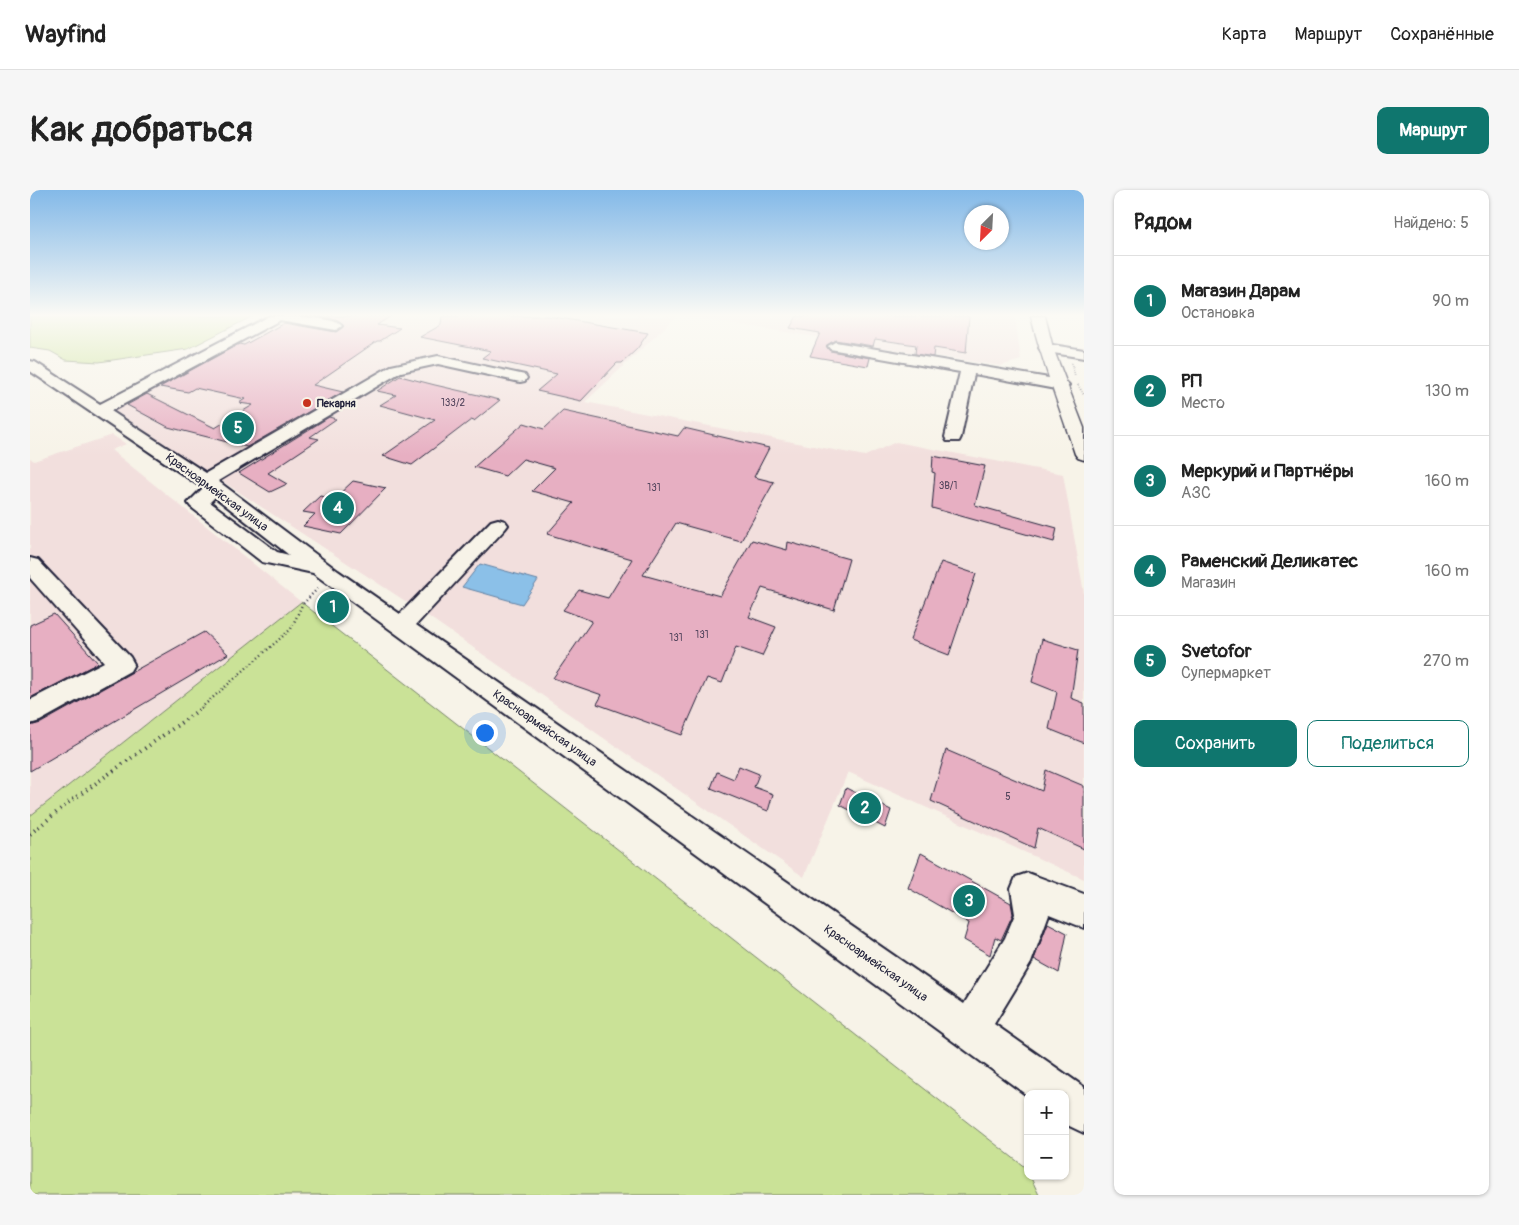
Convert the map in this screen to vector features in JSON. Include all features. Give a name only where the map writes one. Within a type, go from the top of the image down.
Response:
[{"type":"main road","points":[[1052,363],[1079,423],[1084,454]]},
{"type":"street","points":[[101,410],[189,363]]},
{"type":"street","points":[[210,484],[396,369],[424,363]]},
{"type":"street","points":[[451,363],[520,378]]},
{"type":"street","points":[[937,363],[1061,385]]},
{"type":"street","name":"Красноармейская улица","points":[[30,365],[101,410],[210,484],[325,573],[1053,1090]]},
{"type":"street","points":[[953,437],[968,368]]},
{"type":"street","points":[[402,626],[498,525]]},
{"type":"street","points":[[30,565],[121,664],[30,713]]},
{"type":"street","points":[[972,1031],[978,1015],[1018,950],[1032,914],[1028,889],[1084,911]]},
{"type":"street","points":[[1069,1101],[1084,1112]]},
{"type":"path","points":[[30,834],[68,803],[210,702],[291,629],[302,605],[325,573]]},
{"type":"shaded area","points":[[181,363],[627,363],[585,402],[865,456],[896,442],[1063,474],[1084,593],[1084,879],[848,772],[804,877],[419,610],[104,404]]},
{"type":"shaded area","points":[[980,363],[1011,363],[1000,366]]},
{"type":"shaded area","points":[[112,435],[126,444],[111,450],[301,602],[30,816],[30,458],[34,461]]},
{"type":"green space","points":[[301,602],[1024,1166],[1024,1180],[1032,1180],[1039,1195],[30,1195],[30,816]]},
{"type":"water","points":[[480,564],[538,580],[522,604],[462,587]]},
{"type":"building","points":[[204,363],[345,363],[313,385],[343,392],[247,447],[168,427],[127,405],[147,394],[215,428],[253,405],[239,403],[245,399],[195,388],[188,392],[160,387]]},
{"type":"building","points":[[505,363],[622,363],[617,363],[581,401],[537,391],[557,374]]},
{"type":"building","points":[[850,363],[869,363],[868,366]]},
{"type":"building","points":[[400,376],[500,400],[412,465],[383,456],[435,420],[380,405],[396,395],[377,391]]},
{"type":"building","points":[[563,411],[678,436],[684,428],[769,448],[754,477],[774,482],[741,541],[676,523],[643,575],[720,596],[752,540],[787,550],[788,542],[849,559],[834,610],[762,588],[749,617],[776,627],[762,656],[736,647],[722,683],[707,678],[682,735],[597,704],[602,695],[553,678],[592,621],[563,610],[579,590],[608,598],[632,559],[547,534],[574,503],[532,491],[555,468],[523,459],[505,476],[474,467],[524,423],[544,429]]},
{"type":"building","points":[[329,417],[336,419],[310,437],[319,439],[268,473],[287,484],[270,492],[239,473]]},
{"type":"building","points":[[933,456],[985,466],[975,505],[1057,528],[1054,542],[932,508],[935,473],[932,472]]},
{"type":"building","points":[[353,481],[386,488],[341,534],[303,526],[315,514],[303,512],[320,496],[334,499]]},
{"type":"building","points":[[941,562],[976,574],[949,655],[910,640]]},
{"type":"building","points":[[54,614],[98,663],[30,698],[30,625]]},
{"type":"building","points":[[204,632],[228,654],[30,771],[30,726],[41,723]]},
{"type":"building","points":[[1042,639],[1078,650],[1071,698],[1084,703],[1084,743],[1049,729],[1057,692],[1032,682]]},
{"type":"building","points":[[946,750],[1042,791],[1046,770],[1084,786],[1084,849],[1038,828],[1034,848],[931,801]]},
{"type":"building","points":[[739,766],[759,774],[754,787],[773,794],[768,811],[711,788],[717,772],[734,779]]},
{"type":"building","points":[[846,788],[891,810],[885,828],[840,805]]},
{"type":"building","points":[[921,853],[1011,903],[1013,914],[1001,940],[995,937],[990,955],[964,940],[969,923],[908,888]]},
{"type":"building","points":[[1048,923],[1067,933],[1059,973],[1034,959]]},
{"type":"place","name":"Пекарня","points":[[307,403]]},
{"type":"place","name":"Svetofor","points":[[238,428]]},
{"type":"place","name":"Раменский Деликатес","points":[[338,508]]},
{"type":"place","name":"Магазин Дарам","points":[[333,607]]},
{"type":"place","name":"РП","points":[[865,808]]},
{"type":"place","name":"Меркурий и Партнёры","points":[[969,901]]}]
